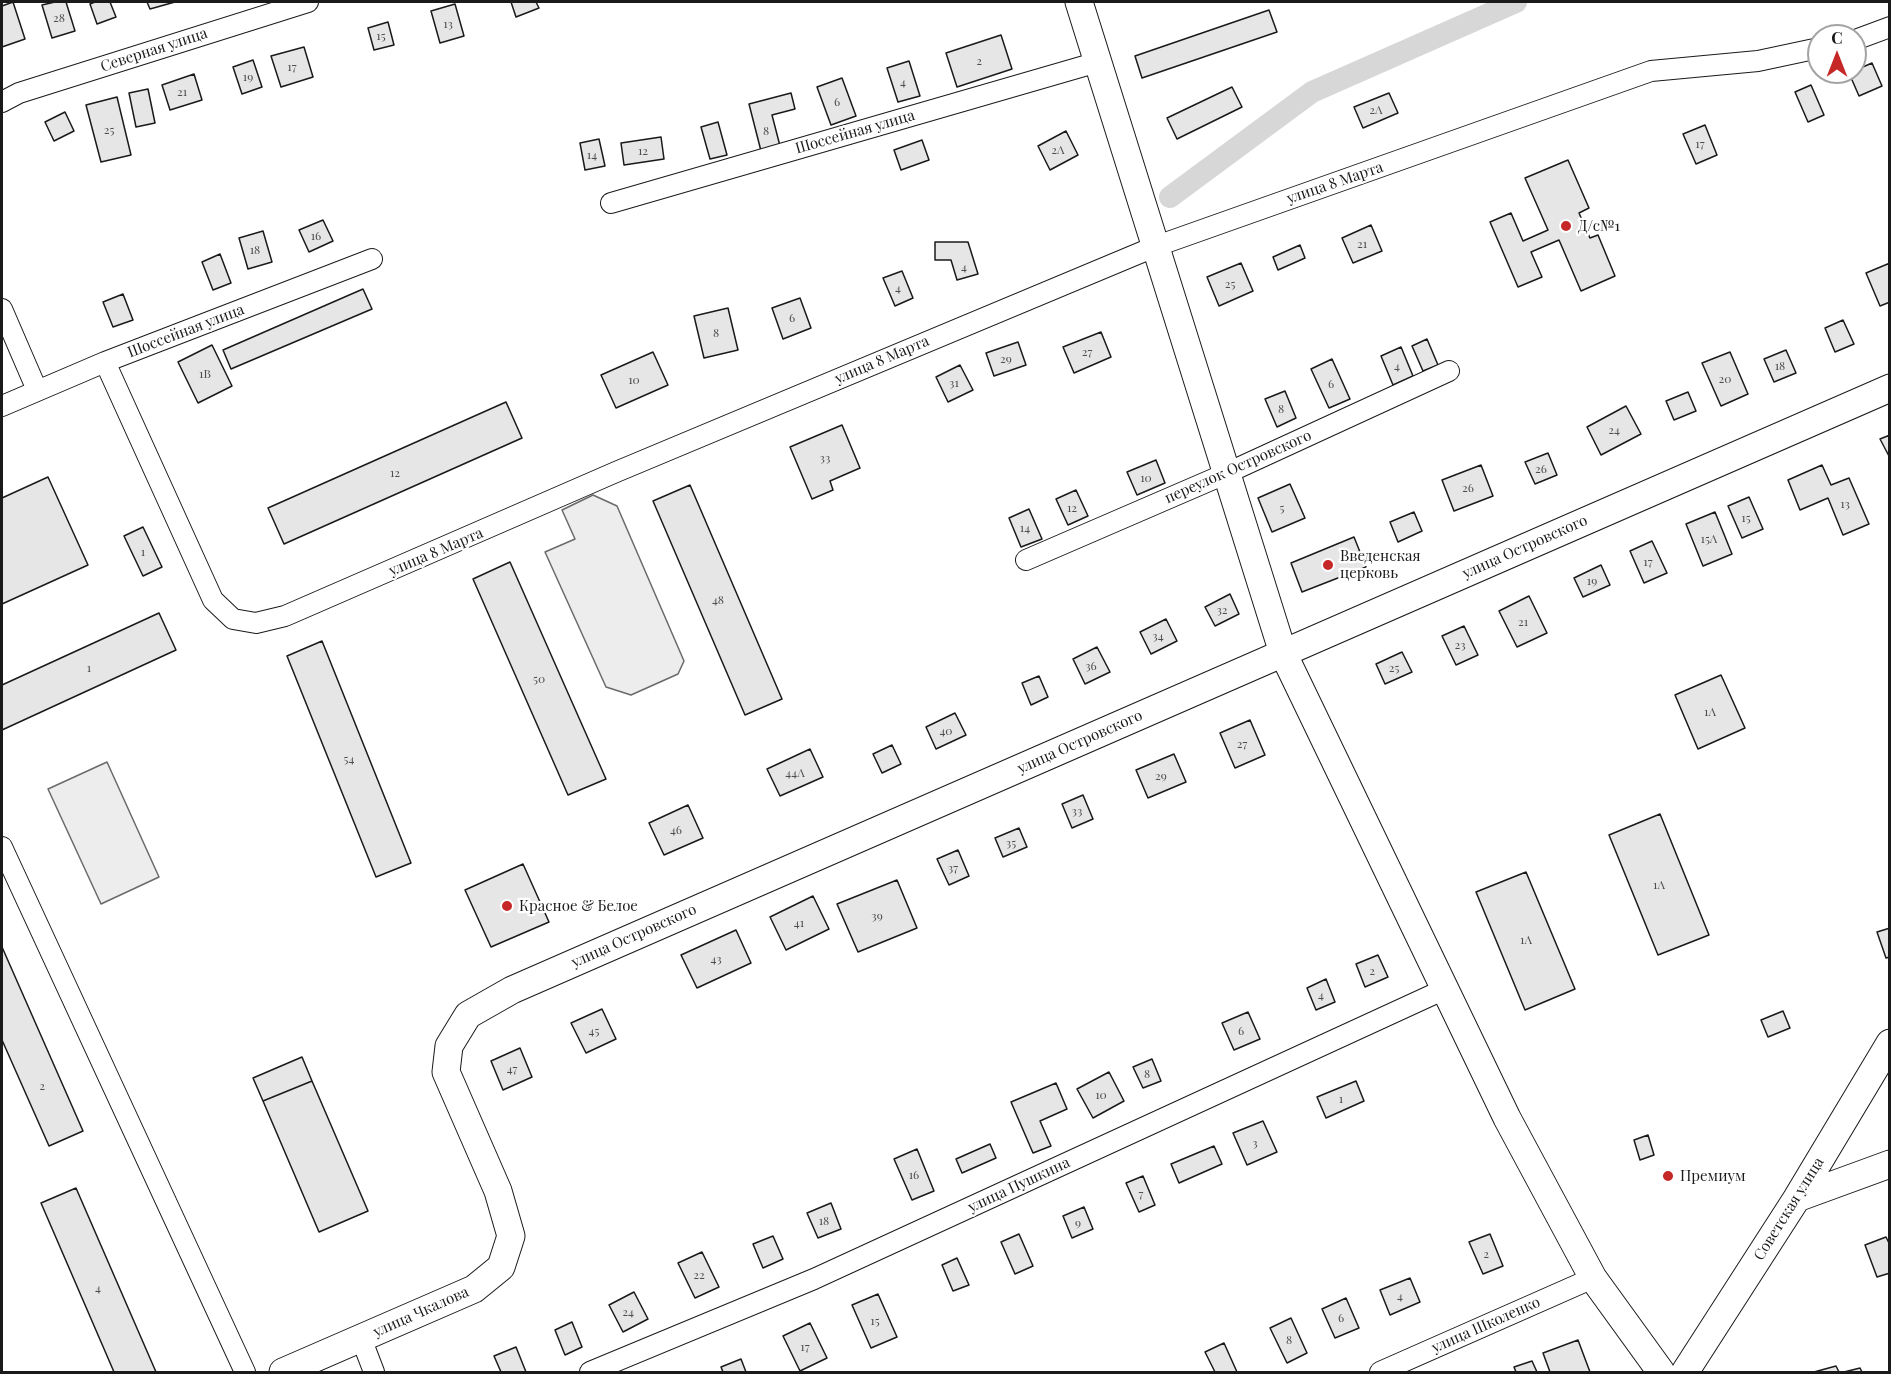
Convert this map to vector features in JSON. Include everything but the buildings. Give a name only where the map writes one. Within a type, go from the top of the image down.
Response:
[{"type":"street","name":"Северная улица","points":[[2,102],[19,93],[308,2]]},
{"type":"street","points":[[1079,2],[1225,474],[1283,653],[1507,1118],[1593,1278],[1661,1372]]},
{"type":"street","points":[[1867,36],[1890,27]]},
{"type":"street","name":"улица 8 Марта","points":[[105,362],[213,600],[233,619],[256,623],[285,616],[616,472],[1154,247],[1651,71],[1758,61],[1807,51]]},
{"type":"street","name":"Шоссейная улица","points":[[611,203],[1098,62]]},
{"type":"street","name":"Шоссейная улица","points":[[2,406],[105,362],[372,259]]},
{"type":"street","points":[[2,309],[37,390]]},
{"type":"street","name":"переулок Островского","points":[[1026,560],[1225,474],[1449,371]]},
{"type":"street","name":"улица Островского","points":[[504,1211],[498,1191],[446,1072],[449,1046],[468,1015],[534,980],[1890,387]]},
{"type":"street","points":[[2,847],[244,1372]]},
{"type":"street","name":"улица Пушкина","points":[[590,1372],[814,1279],[1444,989]]},
{"type":"street","name":"Советская улица","points":[[1684,1372],[1797,1198],[1890,1043]]},
{"type":"street","points":[[1797,1198],[1890,1164]]},
{"type":"street","name":"улица Чкалова","points":[[283,1372],[474,1289],[501,1267],[511,1236],[504,1211]]},
{"type":"street","name":"улица Школенко","points":[[1380,1372],[1593,1278]]},
{"type":"street","points":[[361,1338],[374,1372]]},
{"type":"shaded area","points":[[593,495],[617,506],[684,661],[678,674],[631,695],[606,687],[545,552],[575,539],[562,510]]},
{"type":"shaded area","points":[[107,762],[159,877],[101,904],[48,789]]},
{"type":"waterway","points":[[1170,197],[1312,92],[1516,2]]},
{"type":"place","name":"Д/с№1","points":[[1566,226]]},
{"type":"place","name":"Введенская церковь","points":[[1328,565]]},
{"type":"place","name":"Красное & Белое","points":[[507,906]]},
{"type":"place","name":"Премиум","points":[[1668,1176]]}]
